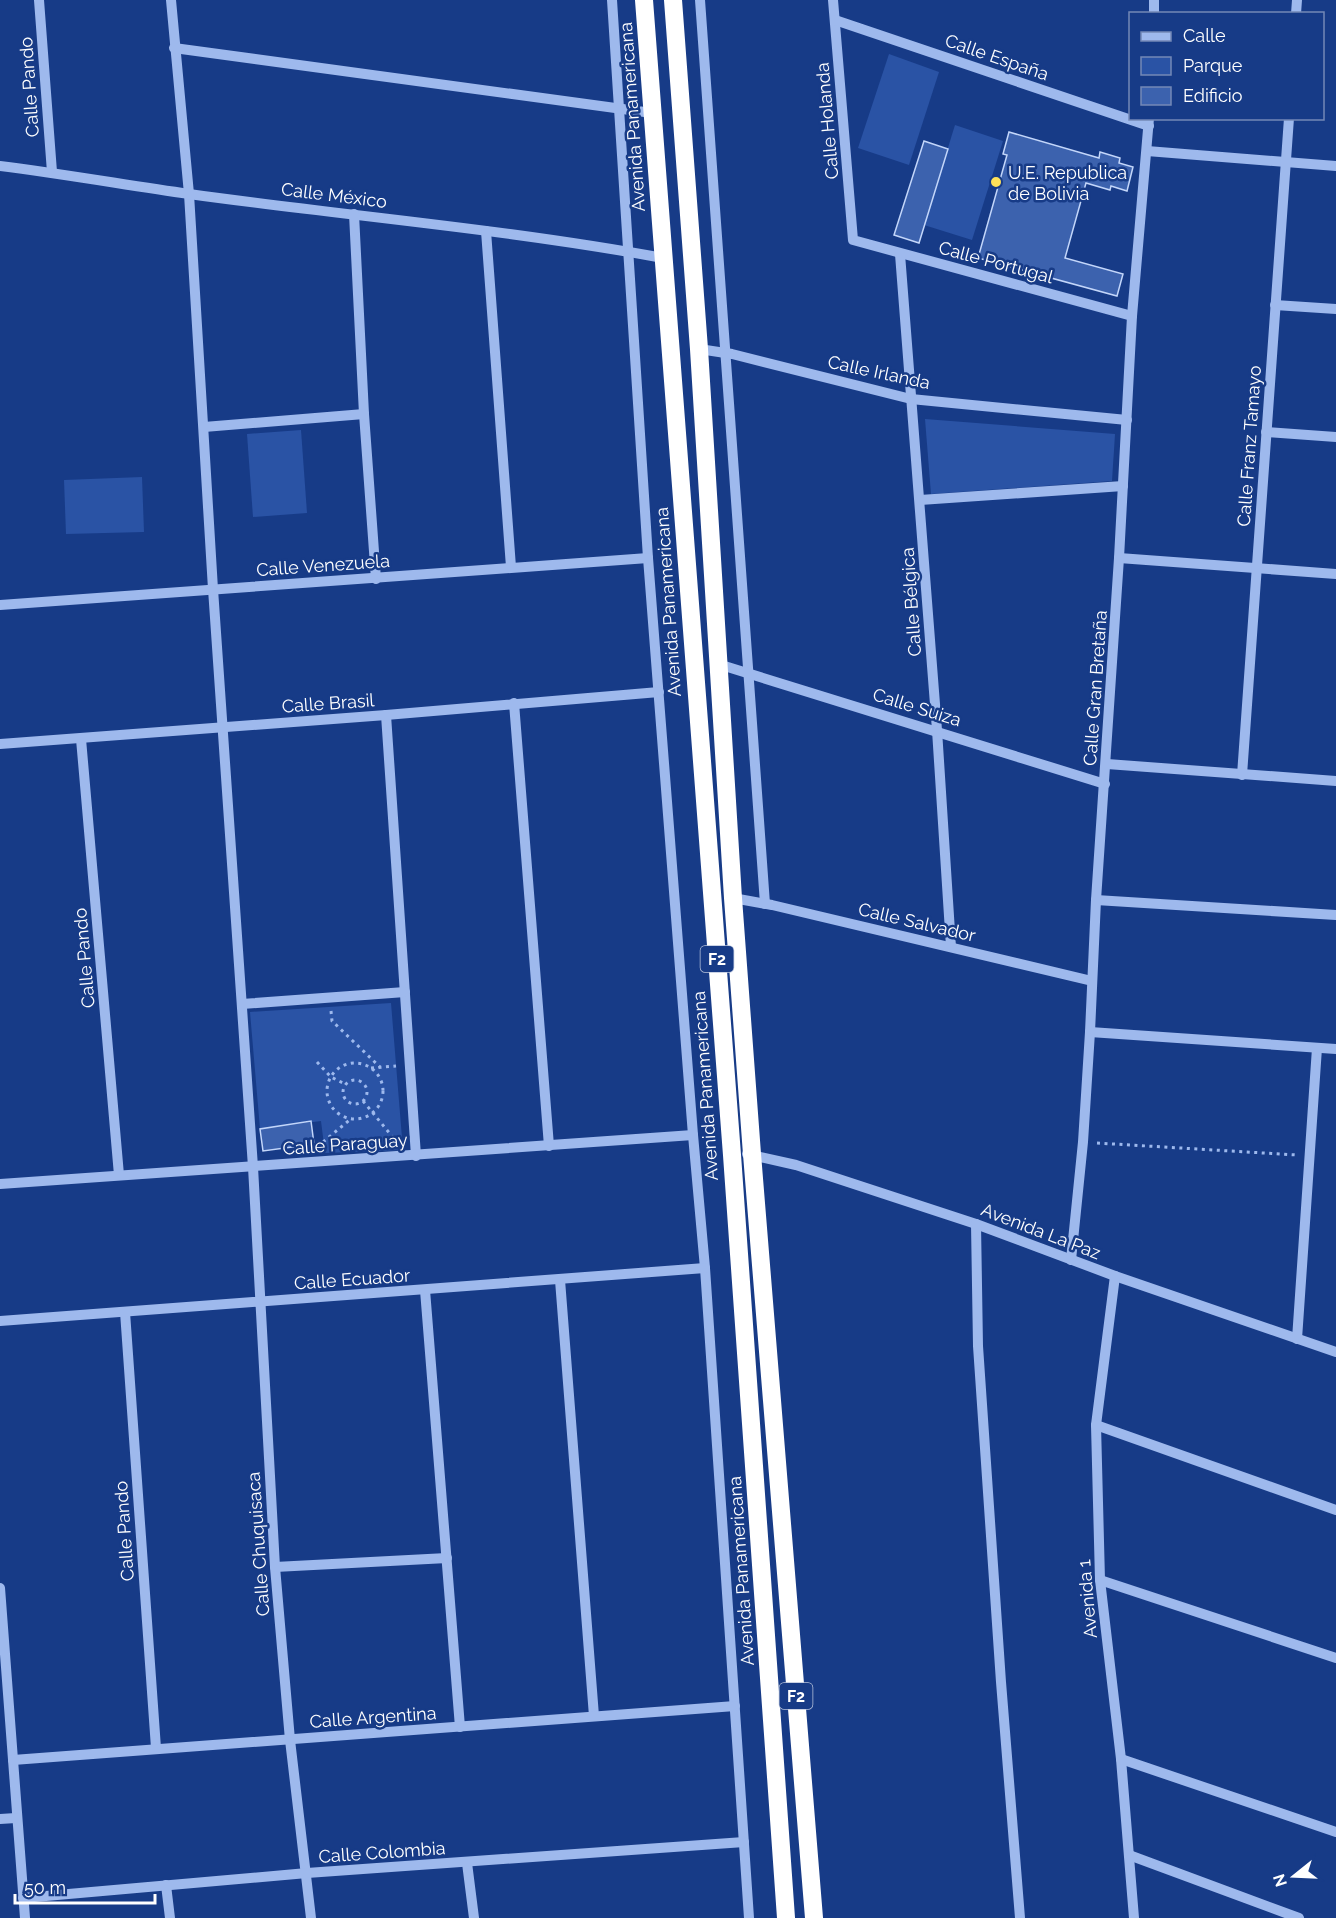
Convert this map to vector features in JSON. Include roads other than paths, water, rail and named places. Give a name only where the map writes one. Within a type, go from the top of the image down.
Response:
[{"type":"highway","name":"Avenida Panamericana","points":[[644,0],[732,1155],[786,1918]]},
{"type":"highway","name":"F2","points":[[673,0],[699,349],[733,898],[814,1918]]},
{"type":"street","name":"Calle Pando","points":[[39,0],[52,172]]},
{"type":"street","name":"Calle Chuquisaca","points":[[171,0],[189,194],[213,589],[253,1167],[275,1567],[290,1740],[311,1918]]},
{"type":"street","name":"Avenida Panamericana","points":[[612,0],[648,558],[705,1268],[749,1918]]},
{"type":"street","points":[[700,0],[765,904]]},
{"type":"street","name":"Calle Holanda","points":[[833,0],[853,240]]},
{"type":"street","name":"Calle España","points":[[835,20],[1129,116]]},
{"type":"street","points":[[174,48],[652,112]]},
{"type":"street","name":"Calle Franz Tamayo","points":[[1242,775],[1289,120]]},
{"type":"street","name":"Calle Gran Bretaña","points":[[1071,1260],[1083,1142],[1132,316],[1149,122]]},
{"type":"street","points":[[1147,151],[1336,166]]},
{"type":"street","name":"Calle México","points":[[0,166],[189,194],[486,231],[663,258]]},
{"type":"street","points":[[354,214],[364,414],[376,579]]},
{"type":"street","points":[[486,231],[511,567]]},
{"type":"street","name":"Calle Portugal","points":[[853,240],[1132,316]]},
{"type":"street","name":"Calle Bélgica","points":[[900,254],[937,730],[951,947]]},
{"type":"street","points":[[1275,305],[1336,309]]},
{"type":"street","name":"Calle Irlanda","points":[[699,349],[726,353],[910,399],[1127,420]]},
{"type":"street","points":[[204,427],[364,414]]},
{"type":"street","points":[[1266,432],[1336,437]]},
{"type":"street","points":[[920,500],[1123,486]]},
{"type":"street","name":"Calle Venezuela","points":[[0,605],[648,558]]},
{"type":"street","points":[[1119,558],[1336,574]]},
{"type":"street","name":"Calle Suiza","points":[[718,664],[937,730],[1105,784]]},
{"type":"street","name":"Calle Brasil","points":[[0,744],[386,716],[659,692]]},
{"type":"street","points":[[514,704],[549,1146]]},
{"type":"street","points":[[386,716],[416,1155]]},
{"type":"street","name":"Calle Pando","points":[[81,739],[119,1175]]},
{"type":"street","points":[[1107,764],[1336,781]]},
{"type":"street","name":"Calle Salvador","points":[[733,898],[1092,981]]},
{"type":"street","points":[[1096,900],[1336,915]]},
{"type":"street","points":[[242,1004],[405,992]]},
{"type":"street","points":[[1090,1032],[1336,1049]]},
{"type":"street","points":[[1297,1339],[1317,1048]]},
{"type":"street","name":"Calle Paraguay","points":[[0,1184],[693,1135]]},
{"type":"street","name":"Avenida La Paz","points":[[732,1155],[752,1154],[796,1165],[976,1224],[1115,1276],[1336,1352]]},
{"type":"street","points":[[976,1224],[978,1346],[1000,1682],[1020,1918]]},
{"type":"street","name":"Calle Ecuador","points":[[0,1321],[705,1268]]},
{"type":"street","name":"Avenida 1","points":[[1115,1276],[1096,1425],[1100,1581],[1121,1759],[1134,1918]]},
{"type":"street","points":[[560,1280],[594,1716]]},
{"type":"street","points":[[424,1290],[460,1727]]},
{"type":"street","name":"Calle Pando","points":[[125,1312],[156,1748]]},
{"type":"street","points":[[1096,1425],[1336,1510]]},
{"type":"street","points":[[275,1567],[447,1558]]},
{"type":"street","points":[[1100,1581],[1336,1658]]},
{"type":"street","points":[[0,1588],[3,1675],[13,1760],[25,1918]]},
{"type":"street","name":"Calle Argentina","points":[[13,1760],[735,1706]]},
{"type":"street","points":[[1121,1759],[1336,1832]]},
{"type":"street","points":[[0,1819],[16,1818]]},
{"type":"street","name":"Calle Colombia","points":[[23,1898],[307,1873],[744,1842]]},
{"type":"street","points":[[1129,1855],[1299,1918]]},
{"type":"street","points":[[467,1863],[474,1918]]},
{"type":"street","points":[[166,1885],[170,1918]]},
{"type":"place","name":"U.E. Republica de Bolivia","points":[[996,182]]}]
